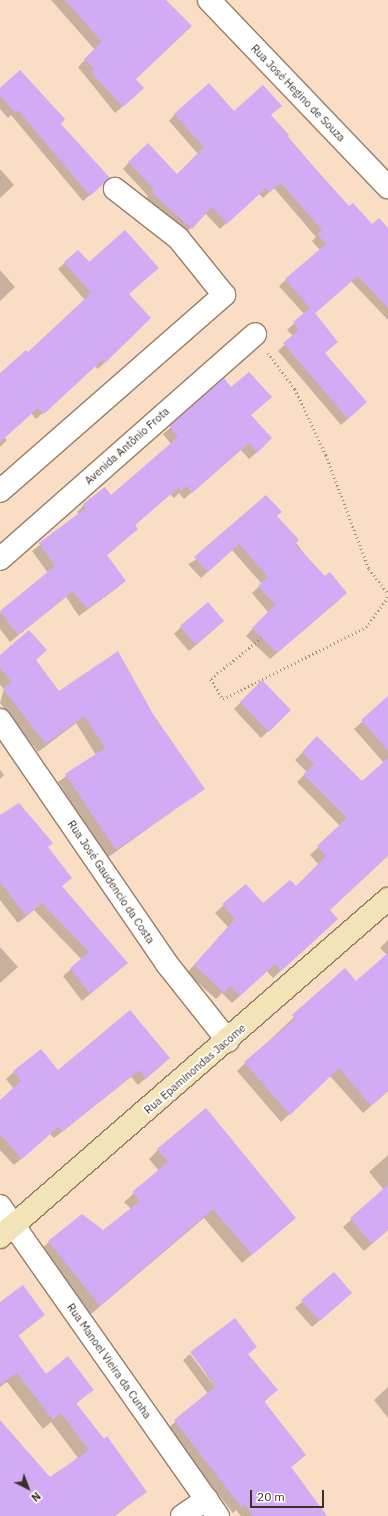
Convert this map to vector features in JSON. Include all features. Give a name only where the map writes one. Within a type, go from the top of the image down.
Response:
[{"type":"main road","name":"Rua Epaminondas Jacome","points":[[6,1231],[228,1041],[388,899]]},
{"type":"street","name":"Rua José Hegino de Souza","points":[[209,0],[388,187]]},
{"type":"street","points":[[0,491],[224,295],[178,238],[114,189]]},
{"type":"street","name":"Avenida Antônio Frota","points":[[0,559],[255,334]]},
{"type":"street","name":"Rua José Gaudencio da Costa","points":[[0,720],[167,964],[228,1041]]},
{"type":"street","name":"Rua Manoel Vieira da Cunha","points":[[0,1206],[6,1231],[212,1508]]},
{"type":"street","points":[[182,1516],[212,1508]]},
{"type":"path","points":[[255,334],[295,389],[326,456],[369,569],[388,593]]},
{"type":"path","points":[[262,638],[211,679],[223,699],[366,627],[388,597]]},
{"type":"building","points":[[65,0],[166,0],[192,26],[136,79],[144,88],[123,107],[91,72],[94,69],[84,59],[102,42]]},
{"type":"building","points":[[20,70],[65,119],[61,124],[110,178],[90,196],[18,110],[15,113],[0,96],[0,88]]},
{"type":"building","points":[[209,83],[234,111],[263,85],[282,106],[271,115],[289,135],[287,137],[349,206],[353,203],[372,224],[379,218],[388,228],[388,308],[358,276],[315,313],[338,342],[325,353],[367,402],[348,419],[283,343],[299,330],[293,322],[310,308],[285,279],[326,244],[317,234],[322,230],[281,183],[270,192],[266,188],[227,224],[212,207],[192,229],[151,192],[154,189],[128,162],[148,143],[177,174],[204,147],[174,114]]},
{"type":"building","points":[[125,230],[159,268],[129,294],[151,318],[105,363],[102,360],[44,414],[38,408],[0,442],[0,373],[26,350],[28,352],[91,293],[64,262],[78,250],[89,262]]},
{"type":"building","points":[[249,372],[272,397],[251,415],[272,438],[257,453],[249,443],[192,493],[187,486],[181,491],[178,488],[135,525],[138,529],[107,555],[126,581],[87,609],[73,591],[18,635],[0,611],[55,566],[39,543],[86,508],[83,504],[105,487],[111,495],[178,437],[169,426],[224,378],[231,387]]},
{"type":"building","points":[[266,495],[282,512],[277,516],[299,540],[295,544],[325,576],[330,572],[347,593],[277,653],[252,628],[275,605],[258,586],[268,577],[239,544],[208,572],[194,557]]},
{"type":"building","points":[[208,602],[224,621],[196,645],[180,626]]},
{"type":"building","points":[[29,630],[47,650],[36,660],[59,691],[118,651],[153,714],[205,789],[116,850],[65,774],[105,748],[84,716],[46,744],[3,689],[12,682],[0,668],[0,655]]},
{"type":"building","points":[[262,680],[291,710],[269,732],[240,702]]},
{"type":"building","points":[[388,696],[388,751],[361,720]]},
{"type":"building","points":[[317,736],[362,781],[388,758],[388,856],[330,910],[338,919],[281,971],[275,964],[240,996],[230,986],[224,993],[194,965],[235,919],[222,904],[246,884],[263,903],[290,880],[296,886],[326,856],[317,846],[347,818],[303,774],[314,765],[302,752]]},
{"type":"building","points":[[19,803],[53,843],[48,847],[72,878],[62,886],[128,963],[90,994],[70,968],[89,952],[42,903],[26,916],[0,882],[0,815]]},
{"type":"building","points":[[388,953],[388,1091],[371,1106],[339,1068],[290,1115],[244,1062],[295,1019],[292,1015],[345,968],[356,981]]},
{"type":"building","points":[[130,1010],[170,1058],[146,1079],[139,1070],[62,1132],[58,1127],[22,1159],[0,1134],[0,1100],[21,1081],[13,1071],[41,1049],[58,1070]]},
{"type":"building","points":[[206,1108],[296,1218],[252,1255],[213,1209],[100,1306],[48,1241],[82,1214],[103,1230],[140,1201],[132,1192],[168,1162],[157,1149]]},
{"type":"building","points":[[388,1185],[388,1230],[372,1244],[350,1218]]},
{"type":"building","points":[[334,1272],[352,1293],[320,1321],[301,1300]]},
{"type":"building","points":[[23,1285],[45,1315],[18,1335],[46,1374],[68,1356],[94,1390],[76,1403],[104,1439],[107,1436],[147,1492],[113,1516],[0,1516],[0,1420],[50,1477],[89,1450],[61,1413],[53,1420],[17,1373],[0,1385],[0,1302]]},
{"type":"building","points":[[235,1318],[257,1347],[248,1354],[278,1390],[264,1401],[306,1455],[291,1467],[327,1516],[254,1516],[244,1504],[241,1507],[174,1420],[216,1386],[190,1352]]}]
